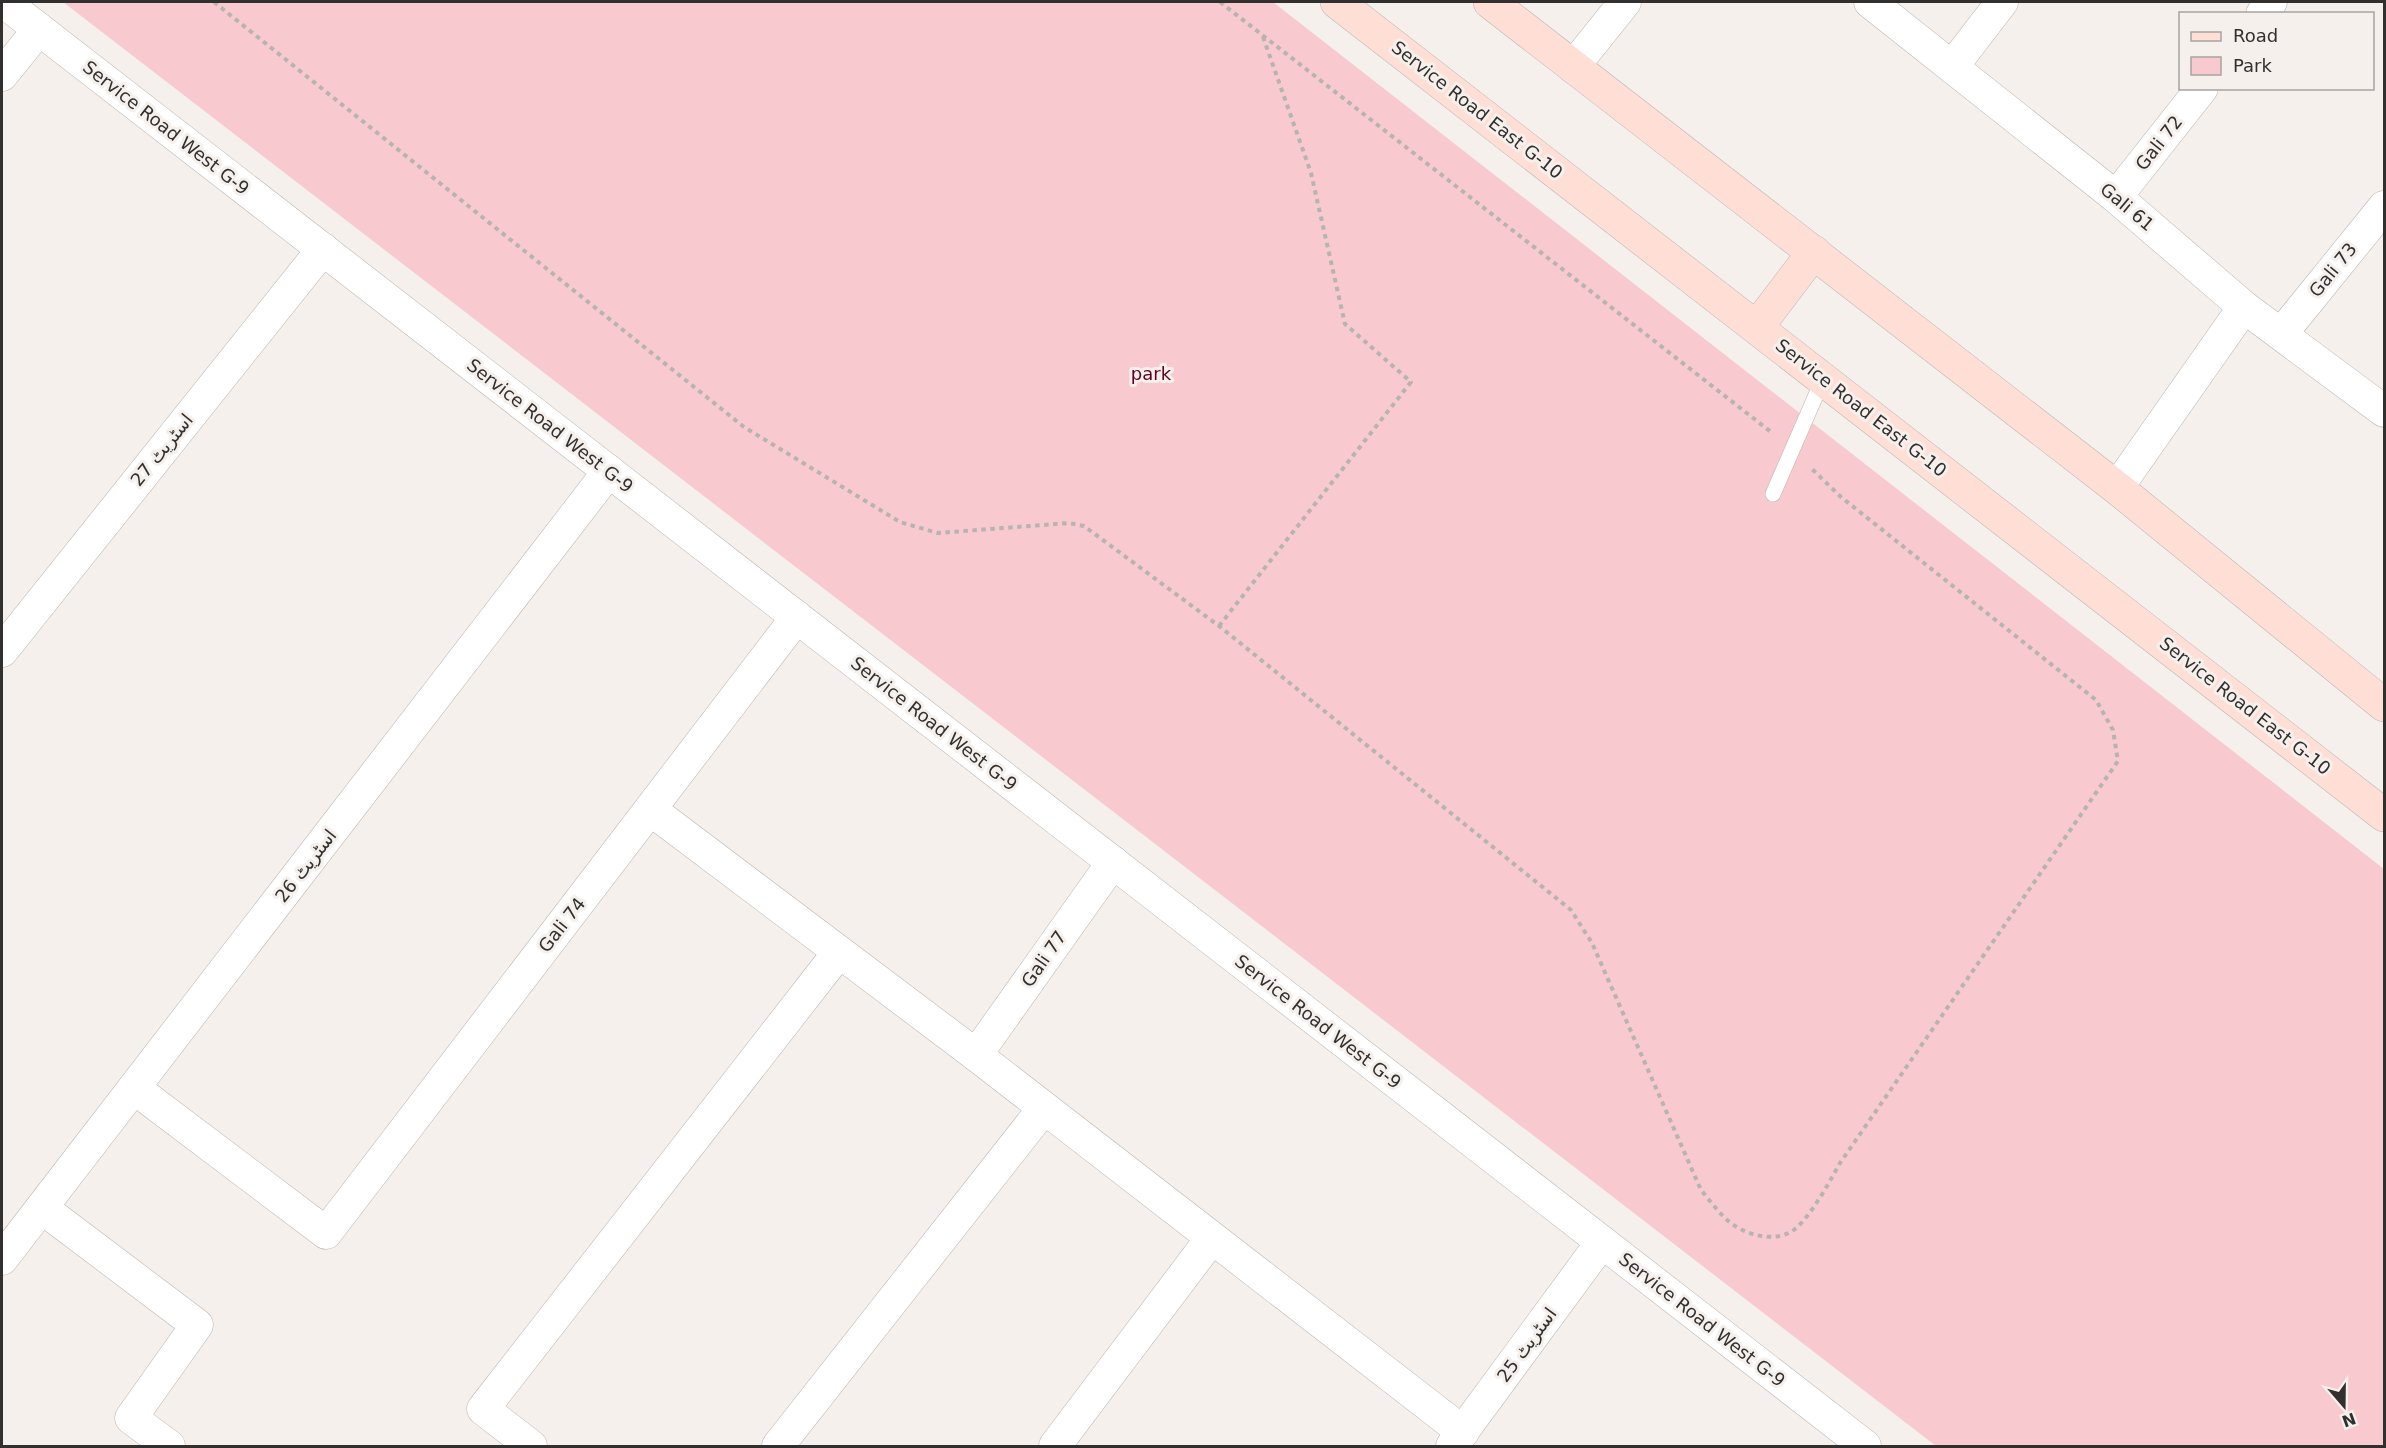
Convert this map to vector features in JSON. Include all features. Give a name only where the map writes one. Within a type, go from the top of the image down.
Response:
[{"type":"main road","name":"Service Road East G-10","points":[[1337,2],[2385,815]]},
{"type":"main road","points":[[1490,2],[2117,488],[2385,705]]},
{"type":"main road","points":[[1757,327],[1814,252]]},
{"type":"street","name":"Service Road West G-9","points":[[4,2],[1865,1446]]},
{"type":"street","points":[[1573,67],[1625,2]]},
{"type":"street","name":"Gali 61","points":[[1870,2],[2116,197],[2244,307],[2385,411]]},
{"type":"street","points":[[1952,66],[2002,2]]},
{"type":"street","points":[[2,75],[39,29]]},
{"type":"street","name":"Gali 72","points":[[2116,197],[2200,90]]},
{"type":"street","name":"Gali 73","points":[[2282,333],[2385,207]]},
{"type":"street","name":"اسٹریٹ 27","points":[[2,651],[323,249]]},
{"type":"street","points":[[2117,488],[2244,307]]},
{"type":"street","name":"اسٹریٹ 26","points":[[2,1259],[609,471]]},
{"type":"street","name":"Gali 74","points":[[134,1088],[326,1233],[797,617]]},
{"type":"street","points":[[651,810],[1044,1108],[1211,1239],[1458,1439]]},
{"type":"street","name":"Gali 77","points":[[976,1055],[1113,862]]},
{"type":"street","points":[[531,1446],[483,1408],[839,952]]},
{"type":"street","points":[[778,1446],[1044,1108]]},
{"type":"street","points":[[42,1208],[197,1325],[131,1418],[169,1446]]},
{"type":"street","points":[[1055,1446],[1211,1239]]},
{"type":"street","name":"اسٹریٹ 25","points":[[1458,1439],[1602,1242]]},
{"type":"lane","points":[[1773,494],[1823,379]]},
{"type":"path","points":[[214,2],[744,427],[900,522],[938,532],[1069,524],[1084,526],[1219,626],[1571,910],[1592,943],[1701,1190],[1727,1220],[1746,1232],[1768,1237],[1794,1230],[1826,1190],[1840,1163],[2118,760],[2113,730],[2096,700],[1840,497],[1793,449],[1220,2]]},
{"type":"path","points":[[1219,626],[1411,382],[1344,324],[1311,173],[1262,34]]},
{"type":"green space","name":"park","points":[[63,2],[1273,2],[2384,869],[2384,1446],[1936,1446]]}]
